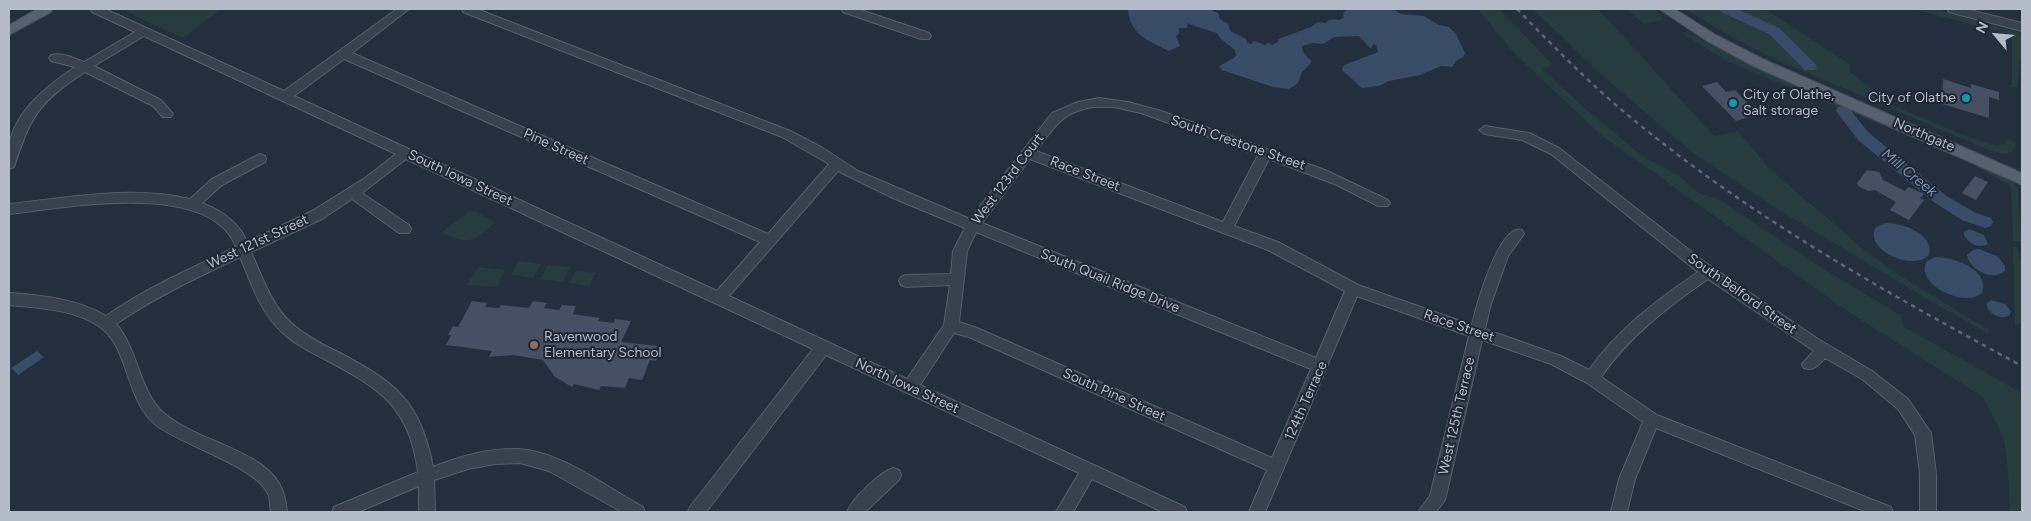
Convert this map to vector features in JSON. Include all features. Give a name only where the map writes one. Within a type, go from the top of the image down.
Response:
[{"type":"main road","points":[[9,31],[46,9]]},
{"type":"main road","name":"Northgate","points":[[1666,9],[1704,34],[1764,66],[1934,138],[2022,179]]},
{"type":"main road","name":"Northgate","points":[[1682,9],[1713,30],[1767,58],[2022,168]]},
{"type":"street","name":"South Iowa Street","points":[[96,9],[823,347]]},
{"type":"street","points":[[284,97],[404,9]]},
{"type":"street","name":"South Quail Ridge Drive","points":[[467,9],[786,134],[817,150],[836,164],[898,195],[1321,367]]},
{"type":"street","points":[[847,9],[925,36]]},
{"type":"street","points":[[1953,9],[2022,27]]},
{"type":"street","points":[[9,164],[15,132],[43,98],[86,67],[144,31]]},
{"type":"street","name":"Pine Street","points":[[344,54],[769,240]]},
{"type":"street","points":[[55,58],[86,67],[157,103],[167,114]]},
{"type":"street","name":"West 123rd Court","points":[[910,387],[950,326],[955,301],[960,251],[973,225],[1056,116],[1070,108],[1089,103]]},
{"type":"street","name":"South Crestone Street","points":[[1089,103],[1117,103],[1148,112],[1315,170],[1358,189],[1383,203]]},
{"type":"street","name":"South Belford Street","points":[[1485,130],[1525,136],[1555,150],[1708,272],[1824,350],[1867,375],[1903,404],[1923,432],[1928,474],[1928,512]]},
{"type":"street","name":"West 121st Street","points":[[106,324],[158,290],[202,268],[303,223],[353,193],[405,153]]},
{"type":"street","name":"Race Street","points":[[1027,153],[1273,246],[1354,289],[1556,360],[1592,379],[1652,420],[1885,512]]},
{"type":"street","points":[[1226,228],[1266,153]]},
{"type":"street","points":[[192,205],[217,182],[260,159]]},
{"type":"street","points":[[718,298],[836,164]]},
{"type":"street","points":[[353,193],[404,229]]},
{"type":"street","points":[[9,210],[144,199],[172,201],[192,205],[229,226],[236,232],[270,309],[288,330],[300,339],[370,376],[398,400],[412,425],[426,478],[427,512]]},
{"type":"street","name":"West 125th Terrace","points":[[1426,512],[1436,500],[1482,307],[1502,254],[1517,234]]},
{"type":"street","points":[[1592,379],[1607,357],[1630,330],[1708,272]]},
{"type":"street","points":[[906,281],[956,280]]},
{"type":"street","name":"124th Terrace","points":[[1258,512],[1354,289]]},
{"type":"street","points":[[9,299],[69,308],[106,324],[116,334],[148,407],[178,432],[253,468],[266,478],[273,486],[279,512]]},
{"type":"street","name":"South Pine Street","points":[[950,326],[972,332],[1276,467]]},
{"type":"street","points":[[696,512],[823,347]]},
{"type":"street","name":"North Iowa Street","points":[[823,347],[1179,512]]},
{"type":"street","points":[[1809,364],[1824,350]]},
{"type":"street","points":[[1619,512],[1627,479],[1652,420]]},
{"type":"street","points":[[340,512],[454,466],[506,455],[525,456],[554,466],[637,512]]},
{"type":"street","points":[[1064,512],[1089,470]]},
{"type":"street","points":[[855,512],[870,495],[893,475]]},
{"type":"green space","points":[[126,9],[221,9],[183,38],[137,17]]},
{"type":"green space","points":[[1478,9],[1499,9],[1553,65],[1542,69],[1642,156],[1679,176],[1700,194],[1720,200],[1817,265],[1900,315],[1904,327],[2022,393],[2021,512],[2010,512],[2004,438],[1983,397],[1847,311],[1601,135],[1510,49]]},
{"type":"green space","points":[[1533,9],[1598,9],[1714,136],[1738,131],[1772,171],[1868,253],[1910,282],[1989,330],[1988,333],[1939,306],[1771,205],[1689,150],[1603,76]]},
{"type":"green space","points":[[1625,9],[1655,9],[1662,20],[1644,23]]},
{"type":"green space","points":[[1686,9],[1765,9],[1851,65],[1850,72],[1892,105],[1965,136],[1995,145],[2006,144],[2006,139],[2016,143],[2015,147],[2013,151],[2006,153],[1991,151],[1770,57],[1719,30]]},
{"type":"green space","points":[[1913,9],[1935,9],[2021,33],[2022,51],[2017,88],[2009,87],[2012,85],[2012,35]]},
{"type":"green space","points":[[1680,32],[1695,36],[1753,67],[2005,175],[2018,189],[2022,242],[2013,241],[2011,186],[1962,158],[1729,62]]},
{"type":"green space","points":[[469,211],[476,212],[495,223],[476,238],[470,240],[458,239],[442,232]]},
{"type":"green space","points":[[2013,246],[2017,247],[2020,256],[2023,285],[2022,323],[2015,325]]},
{"type":"green space","points":[[519,261],[541,264],[533,278],[511,275]]},
{"type":"green space","points":[[548,265],[570,267],[563,282],[540,279]]},
{"type":"green space","points":[[478,267],[505,270],[497,287],[467,285]]},
{"type":"green space","points":[[575,271],[596,273],[590,286],[569,283]]},
{"type":"water","points":[[1128,9],[1209,9],[1218,13],[1220,19],[1228,24],[1230,31],[1246,39],[1247,43],[1251,44],[1254,41],[1265,45],[1269,43],[1272,45],[1278,42],[1279,39],[1311,27],[1318,22],[1326,23],[1334,19],[1340,20],[1344,17],[1343,13],[1347,10],[1392,9],[1401,14],[1424,16],[1439,25],[1449,27],[1456,34],[1465,53],[1452,67],[1441,66],[1420,75],[1389,81],[1379,86],[1362,88],[1342,70],[1344,65],[1378,52],[1376,45],[1373,44],[1371,49],[1359,36],[1334,37],[1323,44],[1312,43],[1302,46],[1303,52],[1312,62],[1302,72],[1298,83],[1289,89],[1273,87],[1222,70],[1219,67],[1236,56],[1235,50],[1221,39],[1217,33],[1188,23],[1187,28],[1179,28],[1179,34],[1176,36],[1180,46],[1169,51],[1141,36],[1136,31],[1129,18]]},
{"type":"water","points":[[1886,223],[1900,225],[1916,231],[1927,241],[1930,248],[1929,255],[1922,260],[1902,260],[1882,250],[1876,243],[1874,235],[1876,227]]},
{"type":"water","points":[[1969,229],[1984,235],[1988,244],[1978,246],[1969,241],[1964,232]]},
{"type":"water","points":[[1979,249],[1997,256],[2005,266],[2005,271],[1994,275],[1976,269],[1967,255],[1973,250]]},
{"type":"water","points":[[1936,257],[1960,262],[1976,271],[1983,285],[1982,293],[1974,297],[1964,298],[1953,296],[1934,285],[1927,278],[1925,269],[1927,261]]},
{"type":"water","points":[[1991,300],[2005,304],[2011,311],[2010,315],[2007,317],[1996,316],[1986,304]]},
{"type":"water","points":[[37,351],[44,357],[18,375],[11,368]]},
{"type":"building","name":"City of Olathe","points":[[1943,79],[1971,88],[1971,84],[1999,92],[1999,100],[1989,97],[1989,118],[1942,104]]},
{"type":"building","name":"City of Olathe, Salt storage","points":[[1717,82],[1726,92],[1735,90],[1758,114],[1736,121],[1702,86]]},
{"type":"building","points":[[1867,170],[1879,172],[1883,180],[1905,191],[1908,187],[1924,194],[1920,198],[1924,200],[1909,220],[1890,210],[1896,202],[1875,190],[1868,191],[1858,186],[1857,183]]},
{"type":"building","points":[[1975,176],[1988,182],[1976,200],[1962,193]]},
{"type":"building","name":"Ravenwood Elementary School","points":[[472,301],[487,303],[485,307],[499,308],[501,305],[529,308],[533,301],[547,303],[544,308],[559,310],[562,305],[576,306],[573,314],[600,318],[598,321],[614,323],[615,319],[631,321],[621,342],[657,346],[655,352],[659,353],[656,361],[650,360],[642,380],[629,378],[625,388],[601,386],[599,390],[574,384],[572,387],[555,377],[543,360],[513,355],[489,357],[492,351],[446,345],[451,335],[448,335],[453,326],[458,327]]},
{"type":"waterway","name":"Mill Creek","points":[[1726,9],[1774,31],[1810,67]]},
{"type":"waterway","name":"Mill Creek","points":[[1843,111],[1863,136],[1940,199],[1968,216],[1985,222]]},
{"type":"railway","points":[[1517,9],[1600,91],[1629,116],[1722,187],[1770,220],[1869,281],[2022,366]]},
{"type":"place","name":"City of Olathe","points":[[1966,98]]},
{"type":"place","name":"City of Olathe, Salt storage","points":[[1733,103]]},
{"type":"place","name":"Ravenwood Elementary School","points":[[534,345]]}]
